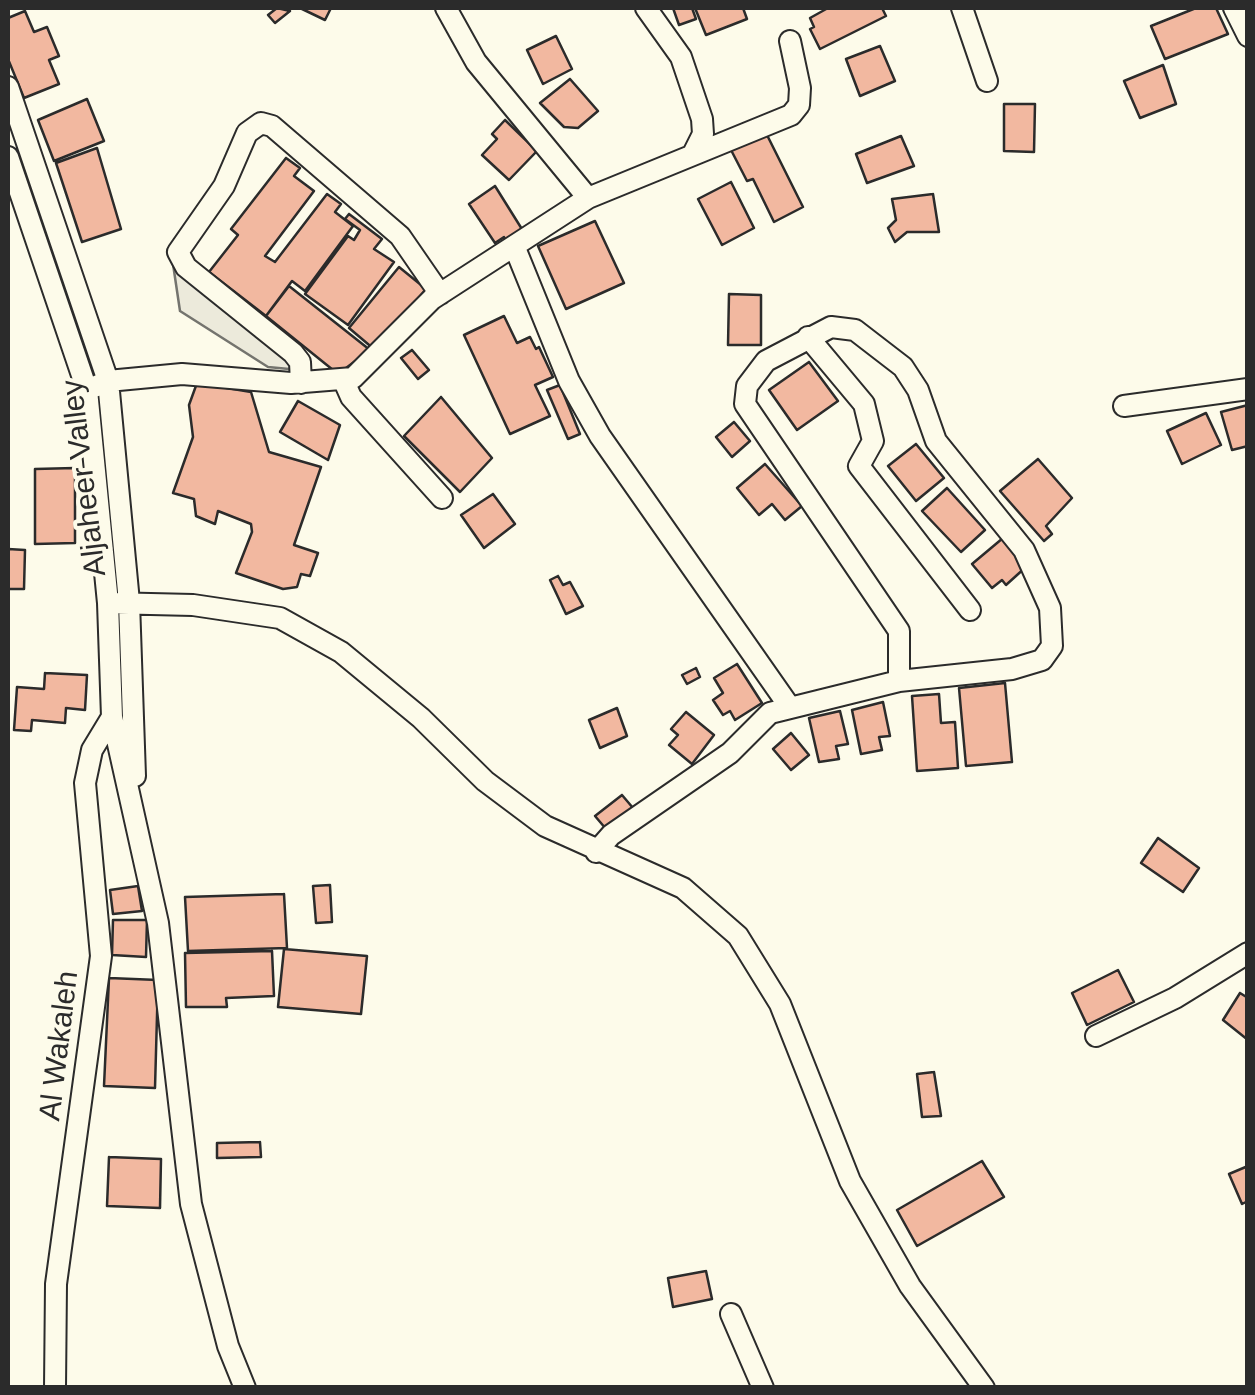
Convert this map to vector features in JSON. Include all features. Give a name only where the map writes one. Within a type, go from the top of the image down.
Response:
[{"type":"street","points":[[446,8],[476,62],[588,198]]},
{"type":"street","points":[[646,8],[681,57],[702,120],[704,134],[694,152]]},
{"type":"street","points":[[962,8],[987,81]]},
{"type":"street","points":[[1234,8],[1248,36]]},
{"type":"street","points":[[87,390],[108,381],[182,374],[301,382],[353,378],[440,294],[588,198],[790,115],[799,105],[800,88],[790,41]]},
{"type":"street","name":"Aljaheer Valley","points":[[8,87],[108,381],[119,603],[136,818]]},
{"type":"street","points":[[301,382],[300,362],[293,353],[186,267],[178,252],[224,186],[247,134],[262,123],[272,126],[400,236],[440,294]]},
{"type":"street","name":"Aljaheer Valley","points":[[8,157],[87,390],[119,603],[112,717],[158,923],[191,1204],[228,1346],[244,1388]]},
{"type":"street","points":[[515,248],[569,380],[600,436],[790,706]]},
{"type":"street","points":[[596,852],[611,835],[730,752],[770,713],[899,681],[1012,669],[1042,660],[1052,646],[1050,608],[1024,550],[936,441],[918,390],[903,367],[856,330],[831,327],[766,361],[747,386],[745,404],[899,631],[899,681]]},
{"type":"street","points":[[808,337],[864,404],[873,441],[859,466],[970,610]]},
{"type":"street","points":[[343,379],[351,396],[442,498]]},
{"type":"street","points":[[1124,406],[1248,389]]},
{"type":"street","points":[[119,603],[193,605],[280,618],[340,652],[421,718],[485,781],[545,826],[682,888],[738,936],[780,1004],[850,1181],[910,1286],[984,1388]]},
{"type":"street","name":"Al Wakaleh","points":[[55,1388],[56,1284],[101,956],[84,784],[92,750],[112,717]]},
{"type":"street","points":[[1096,1036],[1175,998],[1248,953]]},
{"type":"street","points":[[731,1314],[763,1388]]},
{"type":"shaded area","points":[[173,264],[298,357],[289,369],[268,367],[180,311]]},
{"type":"building","points":[[277,8],[290,11],[275,23],[268,15]]},
{"type":"building","points":[[300,8],[331,8],[325,20]]},
{"type":"building","points":[[673,8],[692,8],[696,19],[679,25]]},
{"type":"building","points":[[695,8],[743,8],[747,19],[706,35]]},
{"type":"building","points":[[828,8],[882,8],[886,16],[820,49],[810,29],[814,27],[810,18]]},
{"type":"building","points":[[1196,8],[1216,8],[1228,34],[1165,59],[1151,26]]},
{"type":"building","points":[[25,11],[34,32],[47,27],[59,56],[49,60],[59,84],[24,98],[8,59],[8,18]]},
{"type":"building","points":[[556,36],[572,69],[543,84],[527,50]]},
{"type":"building","points":[[880,46],[895,81],[860,96],[846,59]]},
{"type":"building","points":[[1163,65],[1176,104],[1140,118],[1124,81]]},
{"type":"building","points":[[570,79],[598,111],[578,128],[564,127],[540,103]]},
{"type":"building","points":[[87,99],[104,141],[54,161],[38,120]]},
{"type":"building","points":[[1004,104],[1035,104],[1034,152],[1004,151]]},
{"type":"building","points":[[505,120],[537,151],[509,180],[482,155],[497,139],[492,134]]},
{"type":"building","points":[[765,131],[803,207],[774,222],[753,179],[747,181],[730,148]]},
{"type":"building","points":[[901,136],[914,166],[867,183],[856,154]]},
{"type":"building","points":[[97,148],[121,229],[82,242],[56,163]]},
{"type":"building","points":[[286,158],[300,168],[294,176],[314,191],[265,256],[275,262],[327,194],[341,204],[335,212],[353,226],[305,291],[292,281],[266,316],[209,272],[238,235],[231,229]]},
{"type":"building","points":[[731,182],[754,228],[722,245],[698,199]]},
{"type":"building","points":[[495,186],[525,234],[508,245],[504,237],[495,243],[469,204]]},
{"type":"building","points":[[933,194],[939,232],[907,232],[895,242],[888,228],[896,220],[892,199]]},
{"type":"building","points":[[349,214],[382,239],[374,249],[394,262],[348,325],[305,294],[348,236],[354,240],[360,230],[345,219]]},
{"type":"building","points":[[595,221],[624,283],[566,309],[538,246]]},
{"type":"building","points":[[399,267],[426,289],[375,350],[349,328]]},
{"type":"building","points":[[289,286],[370,350],[338,374],[266,316]]},
{"type":"building","points":[[729,294],[761,295],[761,345],[728,345]]},
{"type":"building","points":[[504,316],[517,343],[530,337],[536,349],[539,347],[553,377],[535,385],[550,416],[510,434],[464,335]]},
{"type":"building","points":[[412,350],[429,370],[418,379],[401,358]]},
{"type":"building","points":[[809,362],[838,401],[797,430],[769,390]]},
{"type":"building","points":[[197,383],[251,392],[269,452],[321,467],[294,545],[318,553],[310,576],[301,574],[297,587],[283,589],[236,573],[252,532],[251,524],[218,511],[215,524],[196,516],[194,499],[173,493],[193,437],[189,405]]},
{"type":"building","points":[[560,385],[580,434],[568,439],[547,390]]},
{"type":"building","points":[[441,397],[492,458],[460,492],[404,436]]},
{"type":"building","points":[[298,401],[340,425],[328,460],[280,432]]},
{"type":"building","points":[[1248,405],[1248,446],[1232,450],[1221,412]]},
{"type":"building","points":[[1206,413],[1221,445],[1182,464],[1167,431]]},
{"type":"building","points":[[734,422],[750,441],[732,457],[716,437]]},
{"type":"building","points":[[916,444],[944,478],[916,501],[888,466]]},
{"type":"building","points":[[1038,459],[1072,498],[1046,526],[1052,534],[1044,541],[1000,491]]},
{"type":"building","points":[[765,464],[802,506],[785,520],[772,504],[759,515],[737,488]]},
{"type":"building","points":[[75,468],[75,543],[35,544],[35,469]]},
{"type":"building","points":[[947,488],[985,530],[961,552],[922,511]]},
{"type":"building","points":[[493,494],[515,524],[484,548],[461,515]]},
{"type":"building","points":[[1003,538],[1027,566],[1006,585],[1002,580],[992,588],[972,564]]},
{"type":"building","points":[[8,549],[25,550],[24,589],[8,589]]},
{"type":"building","points":[[558,576],[563,585],[570,582],[583,606],[566,614],[550,580]]},
{"type":"building","points":[[737,664],[762,703],[735,720],[730,711],[723,715],[713,700],[723,693],[714,678]]},
{"type":"building","points":[[696,668],[700,677],[687,684],[682,675]]},
{"type":"building","points":[[45,673],[87,675],[85,710],[66,708],[65,723],[32,720],[31,731],[14,730],[17,687],[44,689]]},
{"type":"building","points":[[1005,683],[1012,762],[966,766],[959,688]]},
{"type":"building","points":[[939,694],[941,723],[955,722],[958,768],[917,771],[912,696]]},
{"type":"building","points":[[883,702],[890,736],[879,737],[882,750],[861,754],[852,710]]},
{"type":"building","points":[[617,708],[627,736],[600,748],[589,720]]},
{"type":"building","points":[[840,711],[848,744],[836,746],[839,759],[819,762],[809,718]]},
{"type":"building","points":[[686,712],[714,735],[692,764],[669,745],[678,735],[671,729]]},
{"type":"building","points":[[791,733],[809,755],[791,770],[773,749]]},
{"type":"building","points":[[622,795],[633,808],[606,829],[595,816]]},
{"type":"building","points":[[1158,838],[1199,868],[1183,892],[1141,863]]},
{"type":"building","points":[[330,885],[332,922],[316,923],[313,886]]},
{"type":"building","points":[[138,886],[142,911],[113,914],[110,890]]},
{"type":"building","points":[[284,894],[287,948],[188,951],[185,897]]},
{"type":"building","points":[[113,920],[147,920],[146,957],[112,955]]},
{"type":"building","points":[[284,949],[367,956],[361,1014],[278,1007]]},
{"type":"building","points":[[272,951],[274,996],[226,998],[227,1007],[186,1007],[185,953]]},
{"type":"building","points":[[1118,970],[1134,1002],[1087,1025],[1072,993]]},
{"type":"building","points":[[109,978],[158,980],[155,1088],[104,1086]]},
{"type":"building","points":[[1240,993],[1248,998],[1248,1040],[1223,1020]]},
{"type":"building","points":[[934,1072],[941,1116],[922,1117],[917,1074]]},
{"type":"building","points":[[260,1142],[261,1157],[217,1158],[217,1143]]},
{"type":"building","points":[[109,1157],[161,1159],[160,1208],[107,1206]]},
{"type":"building","points":[[982,1161],[1004,1197],[917,1246],[897,1210]]},
{"type":"building","points":[[1248,1166],[1248,1201],[1242,1204],[1229,1174]]},
{"type":"building","points":[[706,1271],[712,1299],[673,1307],[668,1278]]}]
